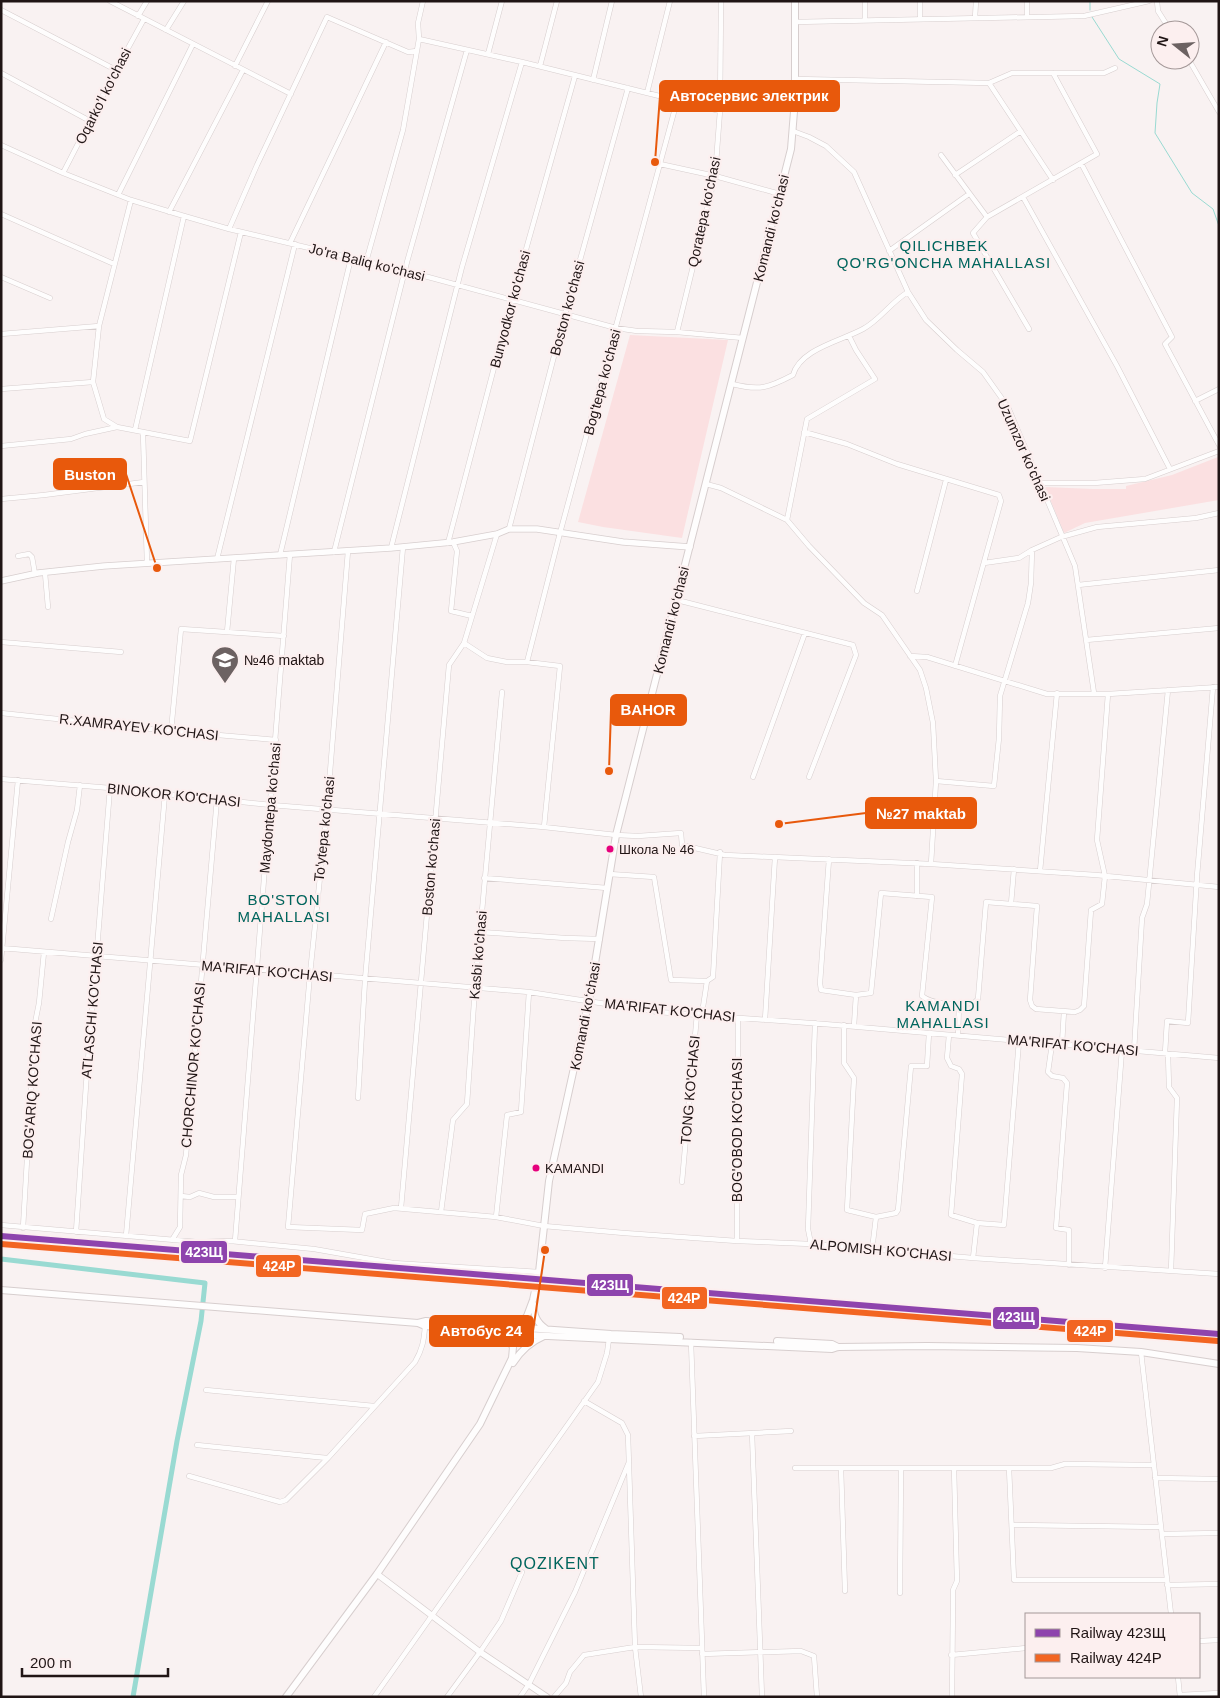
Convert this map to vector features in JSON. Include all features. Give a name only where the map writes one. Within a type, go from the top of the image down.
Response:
[{"type":"main road","name":"Komandi ko‘chasi","points":[[512,1328],[527,1316],[533,1300],[539,1272],[553,1162],[589,1000],[616,835],[791,149],[795,79],[795,1]]},
{"type":"main road","points":[[1,1290],[418,1323],[426,1321],[609,1339],[832,1349],[838,1347],[946,1346],[1077,1348],[1141,1352],[1219,1364]]},
{"type":"main road","name":"Komandi ko‘chasi","points":[[533,1300],[534,1316],[547,1333]]},
{"type":"main road","points":[[418,1323],[425,1326],[504,1333],[832,1344],[838,1347]]},
{"type":"main road","points":[[286,1697],[377,1574],[480,1424],[512,1358],[513,1347],[504,1333]]},
{"type":"main road","points":[[502,1381],[519,1353],[531,1342],[547,1333]]},
{"type":"street","points":[[110,1],[291,94]]},
{"type":"street","points":[[138,16],[147,1]]},
{"type":"street","points":[[166,30],[184,1]]},
{"type":"street","points":[[235,66],[268,1]]},
{"type":"street","points":[[366,262],[403,130],[419,39],[418,23],[423,1]]},
{"type":"street","points":[[488,54],[502,1]]},
{"type":"street","points":[[540,66],[557,1]]},
{"type":"street","points":[[593,80],[612,1]]},
{"type":"street","points":[[647,93],[670,1]]},
{"type":"street","name":"Qoratepa ko'chasi","points":[[677,332],[715,176],[720,111],[721,1]]},
{"type":"street","points":[[865,1],[866,20]]},
{"type":"street","points":[[920,1],[920,18]]},
{"type":"street","points":[[976,1],[976,18]]},
{"type":"street","points":[[1027,1],[1027,17]]},
{"type":"street","points":[[795,22],[1084,16],[1149,1]]},
{"type":"street","points":[[1156,1],[1158,11],[1164,20]]},
{"type":"street","points":[[1,10],[116,70]]},
{"type":"street","points":[[229,229],[327,17],[408,52],[417,51]]},
{"type":"street","name":"Oqarko'l ko'chasi","points":[[63,174],[144,19]]},
{"type":"street","points":[[419,39],[540,66],[720,111]]},
{"type":"street","points":[[216,559],[292,243],[386,42]]},
{"type":"street","points":[[118,195],[193,44]]},
{"type":"street","points":[[334,552],[406,271],[467,50]]},
{"type":"street","points":[[391,548],[458,285],[522,62]]},
{"type":"street","points":[[795,79],[989,83],[1012,73],[1104,73],[1115,68]]},
{"type":"street","points":[[169,212],[243,70]]},
{"type":"street","points":[[1195,70],[1219,112]]},
{"type":"street","points":[[1,73],[90,121]]},
{"type":"street","points":[[1029,329],[973,233],[987,218],[1097,154],[1053,73]]},
{"type":"street","name":"Bunyodkor ko'chasi","points":[[451,542],[512,299],[575,76]]},
{"type":"street","points":[[989,83],[1053,180]]},
{"type":"street","name":"Boston ko'chasi","points":[[509,529],[565,314],[628,88]]},
{"type":"street","name":"Bog'tepa ko'chasi","points":[[527,662],[677,101]]},
{"type":"street","points":[[955,175],[1021,130]]},
{"type":"street","name":"Uzumzor ko'chasi","points":[[793,131],[826,146],[854,172],[908,292],[926,320],[983,372],[1008,407],[1075,566],[1094,693]]},
{"type":"street","name":"Jo'ra Baliq ko'chasi","points":[[1,145],[63,174],[131,200],[229,229],[406,271],[616,328],[743,338]]},
{"type":"street","points":[[941,155],[987,218]]},
{"type":"street","points":[[1081,163],[1172,337],[1165,344],[1219,445]]},
{"type":"street","points":[[660,164],[715,176],[780,194]]},
{"type":"street","points":[[889,251],[969,194]]},
{"type":"street","points":[[1023,197],[1117,366],[1170,469]]},
{"type":"street","points":[[117,427],[104,419],[94,382],[98,326],[131,200]]},
{"type":"street","points":[[1,214],[114,264]]},
{"type":"street","points":[[135,430],[184,216]]},
{"type":"street","points":[[1,446],[70,439],[117,427],[190,442],[241,232]]},
{"type":"street","points":[[280,555],[351,258]]},
{"type":"street","points":[[1,277],[50,298]]},
{"type":"street","points":[[732,384],[751,389],[773,385],[793,375],[795,367],[818,348],[865,328],[908,292]]},
{"type":"street","points":[[1,334],[98,326]]},
{"type":"street","points":[[788,520],[807,419],[875,379],[849,336]]},
{"type":"street","points":[[1,389],[94,382]]},
{"type":"street","points":[[1195,401],[1219,388]]},
{"type":"street","points":[[143,432],[148,563]]},
{"type":"street","points":[[804,432],[847,444],[897,464],[946,480],[999,495],[1001,502],[955,666]]},
{"type":"street","points":[[1039,483],[1094,483],[1145,478],[1219,451]]},
{"type":"street","points":[[917,592],[946,480]]},
{"type":"street","points":[[1,499],[144,482]]},
{"type":"street","points":[[706,484],[721,488],[788,520],[809,546],[864,603],[882,615],[920,670],[926,688],[933,723],[936,781],[931,864]]},
{"type":"street","points":[[984,563],[1019,558],[1062,537],[1097,527],[1177,520],[1219,513]]},
{"type":"street","points":[[1,581],[36,574],[148,563],[403,547],[451,542],[498,534],[509,529],[537,529],[624,542],[690,547]]},
{"type":"street","name":"Boston ko'chasi","points":[[401,1208],[449,665],[464,643],[498,534]]},
{"type":"street","points":[[451,542],[457,551],[451,611],[472,616]]},
{"type":"street","points":[[358,1098],[365,980],[403,547]]},
{"type":"street","points":[[936,781],[994,786],[999,738],[1000,696],[1028,603],[1032,550]]},
{"type":"street","name":"To'ytepa ko'chasi","points":[[288,1227],[310,974],[327,809],[348,551]]},
{"type":"street","points":[[18,556],[29,554],[32,557],[36,574]]},
{"type":"street","name":"Maydontepa ko'chasi","points":[[235,1241],[290,554]]},
{"type":"street","points":[[227,632],[234,558]]},
{"type":"street","points":[[1078,585],[1219,570]]},
{"type":"street","points":[[45,573],[48,607]]},
{"type":"street","points":[[677,600],[853,645],[856,655],[809,778]]},
{"type":"street","points":[[1086,640],[1219,628]]},
{"type":"street","points":[[171,731],[181,629],[284,636]]},
{"type":"street","points":[[754,777],[805,633]]},
{"type":"street","points":[[1,642],[121,652]]},
{"type":"street","points":[[464,643],[487,658],[507,662],[527,662],[560,666],[544,827]]},
{"type":"street","points":[[910,656],[928,658],[1047,694],[1108,694],[1219,687]]},
{"type":"street","points":[[1171,1271],[1177,1098],[1169,1087],[1167,1021],[1188,1023],[1213,687]]},
{"type":"street","points":[[1134,1051],[1142,918],[1148,904],[1168,690]]},
{"type":"street","name":"Kasbi ko'chasi","points":[[440,1212],[453,1120],[467,1104],[484,878],[502,692]]},
{"type":"street","points":[[1040,871],[1057,694]]},
{"type":"street","points":[[829,859],[821,990],[856,995],[871,993],[882,894],[932,897],[922,996],[928,1001],[959,1004],[974,1003],[978,999],[986,902],[1037,906],[1030,1000],[1032,1006],[1036,1009],[1075,1012],[1080,1010],[1084,1006],[1091,910],[1102,904],[1105,876],[1097,840],[1108,694]]},
{"type":"street","name":"R.XAMRAYEV KO'CHASI","points":[[1,713],[276,740]]},
{"type":"street","name":"BINOKOR KO'CHASI","points":[[1,779],[616,835],[638,836],[681,833],[682,845],[720,852]]},
{"type":"street","points":[[1,960],[18,780]]},
{"type":"street","points":[[52,919],[68,842],[77,810],[80,785]]},
{"type":"street","name":"ATLASCHI KO'CHASI","points":[[76,1232],[110,788]]},
{"type":"street","points":[[126,1236],[165,794]]},
{"type":"street","name":"CHORCHINOR KO'CHASI","points":[[172,1240],[180,1227],[181,1175],[186,1155],[217,799]]},
{"type":"street","points":[[720,852],[725,854],[775,857],[1014,869],[1219,887]]},
{"type":"street","name":"TONG KO'CHASI","points":[[682,1182],[697,1014],[702,1007],[707,981],[713,977],[720,852]]},
{"type":"street","points":[[765,1020],[775,857]]},
{"type":"street","points":[[917,896],[918,863]]},
{"type":"street","points":[[1011,904],[1014,869]]},
{"type":"street","points":[[609,874],[654,877],[671,980],[707,981]]},
{"type":"street","points":[[484,878],[607,888]]},
{"type":"street","points":[[480,932],[600,939]]},
{"type":"street","name":"MA'RIFAT KO'CHASI","points":[[2,948],[365,980],[529,992],[658,1012],[844,1025],[1219,1058]]},
{"type":"street","name":"BOG'ARIQ KO'CHASI","points":[[23,1228],[35,1023],[40,1003],[44,952]]},
{"type":"street","points":[[496,1217],[507,1115],[521,1112],[529,992]]},
{"type":"street","points":[[854,1026],[856,995]]},
{"type":"street","points":[[958,1036],[959,1004]]},
{"type":"street","points":[[1062,1044],[1064,1011]]},
{"type":"street","name":"BOG'OBOD KO'CHASI","points":[[736,1241],[738,1018]]},
{"type":"street","points":[[811,1244],[808,1229],[815,1023]]},
{"type":"street","points":[[844,1025],[844,1064],[854,1078],[847,1210],[876,1217],[896,1213],[898,1210],[911,1066],[927,1066],[929,1033]]},
{"type":"street","points":[[949,1035],[947,1058],[951,1066],[959,1069],[962,1074],[951,1215],[977,1223],[1004,1225],[1019,1041]]},
{"type":"street","points":[[1052,1044],[1048,1072],[1052,1076],[1063,1078],[1068,1083],[1056,1228],[1069,1230],[1069,1265]]},
{"type":"street","points":[[1105,1268],[1122,1050]]},
{"type":"street","points":[[181,1196],[190,1197],[199,1193],[214,1197],[238,1197]]},
{"type":"street","name":"ALPOMISH KO'CHASI","points":[[288,1227],[362,1230],[365,1214],[401,1208],[496,1217],[544,1226],[736,1241],[811,1244],[1105,1268],[1219,1274]]},
{"type":"street","points":[[872,1250],[876,1217]]},
{"type":"street","points":[[973,1258],[977,1223]]},
{"type":"street","points":[[1,1225],[198,1242],[235,1241],[314,1249],[393,1263],[539,1272]]},
{"type":"street","points":[[189,1476],[280,1502],[286,1500],[328,1458],[415,1362],[422,1351],[425,1326]]},
{"type":"street","points":[[374,1697],[598,1382],[609,1339]]},
{"type":"street","points":[[691,1342],[704,1697]]},
{"type":"street","points":[[1141,1352],[1171,1613]]},
{"type":"street","points":[[206,1390],[374,1406]]},
{"type":"street","points":[[584,1401],[622,1423],[628,1435],[635,1647],[641,1697]]},
{"type":"street","points":[[694,1436],[791,1431]]},
{"type":"street","points":[[752,1433],[762,1697]]},
{"type":"street","points":[[197,1445],[328,1458]]},
{"type":"street","points":[[520,1697],[529,1684],[575,1592],[630,1460]]},
{"type":"street","points":[[795,1468],[1051,1468],[1065,1464],[1154,1465]]},
{"type":"street","points":[[841,1468],[846,1591]]},
{"type":"street","points":[[900,1593],[901,1468]]},
{"type":"street","points":[[952,1697],[953,1590],[957,1581],[954,1468]]},
{"type":"street","points":[[1009,1468],[1014,1580],[1219,1584]]},
{"type":"street","points":[[1155,1478],[1219,1479]]},
{"type":"street","points":[[1012,1526],[1161,1527]]},
{"type":"street","points":[[1162,1534],[1219,1533]]},
{"type":"street","points":[[447,1697],[501,1620],[522,1572]]},
{"type":"street","points":[[377,1574],[431,1617],[547,1697]]},
{"type":"street","points":[[1200,1641],[1219,1640]]},
{"type":"street","points":[[554,1697],[566,1684],[570,1672],[584,1654],[635,1647],[702,1648]]},
{"type":"street","points":[[951,1655],[1025,1648]]},
{"type":"street","points":[[702,1654],[801,1651],[814,1656],[816,1697]]},
{"type":"street","points":[[1178,1678],[1180,1696],[1219,1693]]},
{"type":"shaded area","points":[[630,335],[728,340],[682,538],[578,522]]},
{"type":"shaded area","points":[[1218,457],[1219,500],[1085,523],[1064,533],[1045,487],[1126,489],[1126,486],[1172,475]]},
{"type":"waterway","points":[[1090,1],[1090,10]]},
{"type":"waterway","points":[[1092,17],[1119,59],[1160,84],[1155,133],[1192,193],[1213,209],[1219,226]]},
{"type":"waterway","points":[[1,1259],[205,1283],[201,1321],[177,1441],[133,1697]]},
{"type":"rail line","name":"423Щ","points":[[1,1236],[1219,1334]]},
{"type":"rail line","name":"424Р","points":[[1,1244],[1218,1341]]},
{"type":"place","name":"Автосервис электрик","points":[[655,162]]},
{"type":"place","name":"Buston","points":[[157,568]]},
{"type":"place","name":"№46 maktab","points":[[225,684]]},
{"type":"place","name":"BAHOR","points":[[609,771]]},
{"type":"place","name":"№27 maktab","points":[[779,824]]},
{"type":"place","name":"Школа № 46","points":[[610,849]]},
{"type":"place","name":"KAMANDI","points":[[536,1168]]},
{"type":"place","name":"Автобус 24","points":[[545,1250]]},
{"type":"district","name":"QILICHBEK QO'RG'ONCHA MAHALLASI","points":[[944,254]]},
{"type":"district","name":"BO'STON MAHALLASI","points":[[284,908]]},
{"type":"district","name":"KAMANDI MAHALLASI","points":[[943,1014]]},
{"type":"district","name":"QOZIKENT","points":[[555,1563]]}]
